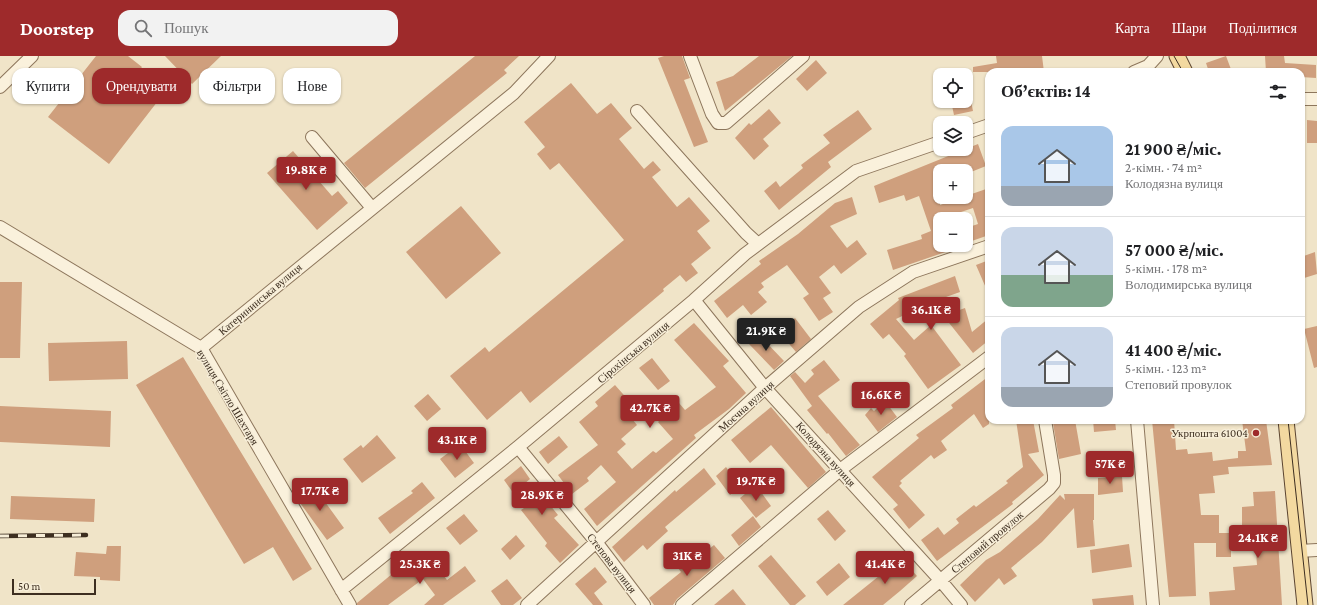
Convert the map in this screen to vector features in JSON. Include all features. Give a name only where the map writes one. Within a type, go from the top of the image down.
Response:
[{"type":"main road","points":[[1177,56],[1183,68]]},
{"type":"main road","points":[[1286,424],[1305,605]]},
{"type":"street","points":[[0,87],[32,56]]},
{"type":"street","name":"Катерининська вулиця","points":[[201,348],[319,250],[514,93],[549,56]]},
{"type":"street","points":[[690,56],[712,114],[718,123],[726,123],[739,113],[803,56]]},
{"type":"street","points":[[1143,68],[1148,66],[1157,56]]},
{"type":"street","points":[[1305,99],[1317,99]]},
{"type":"street","points":[[637,111],[746,233],[758,244]]},
{"type":"street","points":[[973,131],[985,126]]},
{"type":"street","points":[[312,137],[372,208]]},
{"type":"street","name":"Сірохінська вулиця","points":[[341,590],[518,448],[694,300],[758,244],[856,171],[933,144]]},
{"type":"street","name":"вулиця Світло Шахтаря","points":[[0,227],[201,348],[350,605]]},
{"type":"street","name":"Моєчна вулиця","points":[[527,605],[597,543],[765,388],[859,307],[913,272],[985,247]]},
{"type":"street","name":"Колодязна вулиця","points":[[694,300],[765,388],[941,581],[961,605]]},
{"type":"street","points":[[682,605],[840,470],[985,360]]},
{"type":"street","name":"Степовий провулок","points":[[911,605],[1049,489],[1054,483],[1046,424]]},
{"type":"street","points":[[1138,424],[1153,605]]},
{"type":"street","name":"Степова вулиця","points":[[518,448],[597,543],[644,605]]},
{"type":"street","points":[[1299,551],[1317,550]]},
{"type":"building","points":[[96,56],[128,56],[142,67],[141,68],[92,68],[92,104],[156,104],[109,164],[48,117],[58,104],[84,104],[84,71]]},
{"type":"building","points":[[165,56],[221,56],[209,68],[199,68],[199,77],[192,84],[191,68],[177,68]]},
{"type":"building","points":[[475,56],[519,56],[504,70],[507,73],[365,188],[344,163]]},
{"type":"building","points":[[664,56],[682,56],[690,78],[684,80],[708,142],[694,147],[658,58]]},
{"type":"building","points":[[759,56],[792,56],[725,111],[716,82],[733,76]]},
{"type":"building","points":[[996,56],[1042,56],[1044,68],[985,68],[985,72],[973,72],[973,67],[997,63]]},
{"type":"building","points":[[1226,56],[1230,68],[1208,68],[1206,63]]},
{"type":"building","points":[[1265,56],[1284,56],[1285,63],[1316,65],[1316,78],[1305,77],[1305,68],[1266,68]]},
{"type":"building","points":[[816,60],[827,73],[807,91],[796,79]]},
{"type":"building","points":[[571,83],[597,114],[611,103],[632,128],[619,139],[644,169],[653,161],[661,170],[652,177],[677,207],[689,197],[710,221],[697,231],[711,248],[691,264],[698,273],[686,282],[680,275],[663,289],[664,291],[530,403],[521,391],[487,420],[450,376],[485,347],[489,352],[624,240],[559,163],[550,170],[537,154],[545,147],[524,122]]},
{"type":"building","points":[[952,108],[972,108],[973,111],[954,115]]},
{"type":"building","points":[[769,109],[781,123],[763,139],[769,146],[754,160],[735,138],[749,123],[751,125]]},
{"type":"building","points":[[858,110],[872,129],[828,162],[831,167],[779,210],[764,191],[776,181],[780,187],[803,168],[801,165],[830,143],[823,135]]},
{"type":"building","points":[[1307,120],[1317,121],[1317,143],[1307,143]]},
{"type":"building","points":[[978,144],[985,166],[973,171],[973,164],[933,164],[933,204],[973,204],[973,194],[985,189],[985,236],[973,241],[973,226],[978,224],[973,208],[961,212],[933,212],[933,252],[946,252],[893,270],[887,250],[922,239],[921,235],[931,231],[919,196],[906,201],[904,195],[879,203],[874,186],[948,156],[973,156],[973,146]]},
{"type":"building","points":[[293,151],[332,196],[338,191],[348,203],[317,230],[267,173]]},
{"type":"building","points":[[852,197],[857,214],[830,226],[847,248],[857,240],[867,254],[841,274],[834,265],[819,277],[831,293],[823,298],[833,312],[819,321],[803,298],[809,294],[787,265],[761,283],[764,287],[758,292],[767,302],[751,315],[743,305],[727,318],[714,301],[761,264],[759,261],[798,234],[835,203]]},
{"type":"building","points":[[461,206],[501,253],[446,299],[406,252]]},
{"type":"building","points":[[1315,252],[1317,274],[1305,278],[1305,256]]},
{"type":"building","points":[[985,262],[985,286],[976,265]]},
{"type":"building","points":[[955,276],[960,292],[946,297],[951,313],[965,308],[972,332],[985,321],[985,343],[973,353],[938,309],[927,318],[921,307],[896,319],[914,340],[931,325],[961,365],[928,389],[904,356],[906,354],[889,334],[883,339],[870,324],[899,300],[898,298]]},
{"type":"building","points":[[0,282],[22,282],[20,358],[0,358]]},
{"type":"building","points":[[795,318],[811,339],[796,352],[779,332]]},
{"type":"building","points":[[694,323],[729,361],[723,366],[746,393],[729,409],[694,435],[696,438],[597,526],[584,509],[616,482],[601,465],[587,478],[589,481],[572,494],[558,475],[598,445],[579,422],[598,406],[595,402],[615,385],[630,402],[623,408],[637,425],[621,439],[626,444],[617,452],[632,469],[653,451],[656,453],[673,439],[658,422],[679,403],[685,410],[716,387],[674,340]]},
{"type":"building","points":[[1317,326],[1317,367],[1314,368],[1305,333],[1305,329]]},
{"type":"building","points":[[759,335],[784,361],[774,370],[749,344]]},
{"type":"building","points":[[127,341],[128,379],[49,381],[48,343]]},
{"type":"building","points":[[183,357],[312,569],[293,581],[273,547],[244,564],[136,385]]},
{"type":"building","points":[[652,358],[670,381],[658,390],[639,368]]},
{"type":"building","points":[[824,360],[840,380],[818,396],[860,445],[846,456],[807,410],[812,406],[790,376],[795,372],[805,383],[814,374],[811,370]]},
{"type":"building","points":[[985,379],[985,424],[989,424],[983,428],[974,414],[941,441],[947,450],[934,459],[931,455],[900,481],[902,483],[899,486],[925,515],[909,529],[893,509],[898,505],[872,477],[919,438],[916,435],[953,408],[951,405]]},
{"type":"building","points":[[428,394],[441,409],[427,421],[414,406]]},
{"type":"building","points":[[885,401],[897,417],[878,432],[865,415],[871,408],[874,411]]},
{"type":"building","points":[[0,406],[111,411],[110,447],[0,442]]},
{"type":"building","points":[[771,407],[826,472],[808,488],[771,445],[750,463],[731,440]]},
{"type":"building","points":[[1017,424],[1034,424],[1039,452],[1028,454],[1044,475],[1012,502],[1013,504],[937,561],[921,540],[938,527],[944,535],[959,523],[956,519],[974,505],[976,507],[1008,483],[1006,481],[1023,467]]},
{"type":"building","points":[[1053,424],[1076,424],[1081,454],[1059,459]]},
{"type":"building","points":[[1093,424],[1115,424],[1116,430],[1094,432]]},
{"type":"building","points":[[1152,424],[1174,424],[1176,450],[1187,449],[1188,454],[1212,452],[1213,461],[1238,458],[1238,451],[1246,451],[1243,424],[1267,424],[1272,465],[1228,467],[1229,474],[1213,476],[1215,493],[1199,494],[1201,515],[1219,515],[1219,533],[1231,533],[1231,557],[1216,557],[1216,543],[1194,543],[1196,596],[1169,597]]},
{"type":"building","points":[[377,435],[396,458],[362,483],[343,459],[361,445],[363,448]]},
{"type":"building","points":[[559,436],[568,447],[548,464],[539,452]]},
{"type":"building","points":[[460,444],[474,463],[455,478],[440,459]]},
{"type":"building","points":[[521,466],[530,479],[524,484],[531,493],[537,489],[558,515],[554,518],[579,545],[560,563],[545,546],[547,543],[521,510],[524,508],[504,480]]},
{"type":"building","points":[[726,467],[740,486],[730,495],[716,476]]},
{"type":"building","points":[[704,468],[716,484],[665,527],[668,531],[647,550],[643,545],[624,562],[612,547],[675,490],[676,492]]},
{"type":"building","points":[[1122,476],[1123,492],[1098,495],[1098,478]]},
{"type":"building","points":[[422,482],[435,498],[390,534],[378,518],[413,493],[411,491]]},
{"type":"building","points":[[312,484],[344,528],[327,540],[295,496]]},
{"type":"building","points":[[756,485],[771,506],[756,518],[740,498]]},
{"type":"building","points":[[1275,491],[1282,605],[1210,605],[1209,592],[1235,590],[1233,567],[1257,565],[1254,525],[1242,525],[1242,507],[1254,506],[1253,492]]},
{"type":"building","points":[[1064,494],[1094,494],[1093,520],[1095,546],[1077,548],[1074,508],[1042,542],[1011,568],[1017,576],[1004,585],[999,578],[975,602],[960,585],[986,560],[1000,552],[1038,519],[1060,495],[1065,500]]},
{"type":"building","points":[[11,496],[95,499],[94,522],[10,519]]},
{"type":"building","points":[[828,510],[846,531],[835,541],[817,519]]},
{"type":"building","points":[[464,514],[478,531],[460,545],[446,528]]},
{"type":"building","points":[[753,516],[761,527],[739,546],[731,535]]},
{"type":"building","points":[[516,535],[525,546],[510,560],[501,549]]},
{"type":"building","points":[[1129,544],[1132,567],[1092,573],[1090,550]]},
{"type":"building","points":[[714,545],[725,558],[677,599],[673,605],[654,605],[649,598],[681,572],[678,568],[690,558],[693,562]]},
{"type":"building","points":[[107,546],[121,546],[120,581],[100,580],[100,577],[74,576],[76,552],[106,554]]},
{"type":"building","points":[[771,555],[806,596],[795,605],[790,605],[758,566]]},
{"type":"building","points":[[899,556],[917,576],[900,591],[883,605],[843,605],[884,572],[882,569]]},
{"type":"building","points":[[430,557],[447,580],[465,566],[476,581],[443,605],[424,605],[435,595],[423,579],[388,605],[357,605],[357,603],[404,564],[410,572]]},
{"type":"building","points":[[839,563],[850,577],[827,596],[816,582]]},
{"type":"building","points":[[595,567],[607,582],[594,593],[603,605],[593,605],[575,584]]},
{"type":"building","points":[[507,579],[522,598],[513,605],[501,605],[491,591]]},
{"type":"building","points":[[733,589],[746,605],[714,605]]},
{"type":"building","points":[[1133,595],[1134,605],[1093,605],[1092,599]]},
{"type":"tram line","points":[[1174,56],[1181,68]]},
{"type":"tram line","points":[[1288,424],[1308,605]]},
{"type":"railway","points":[[0,536],[86,535]]},
{"type":"place","name":"Укрпошта 61004","points":[[1256,433]]}]
